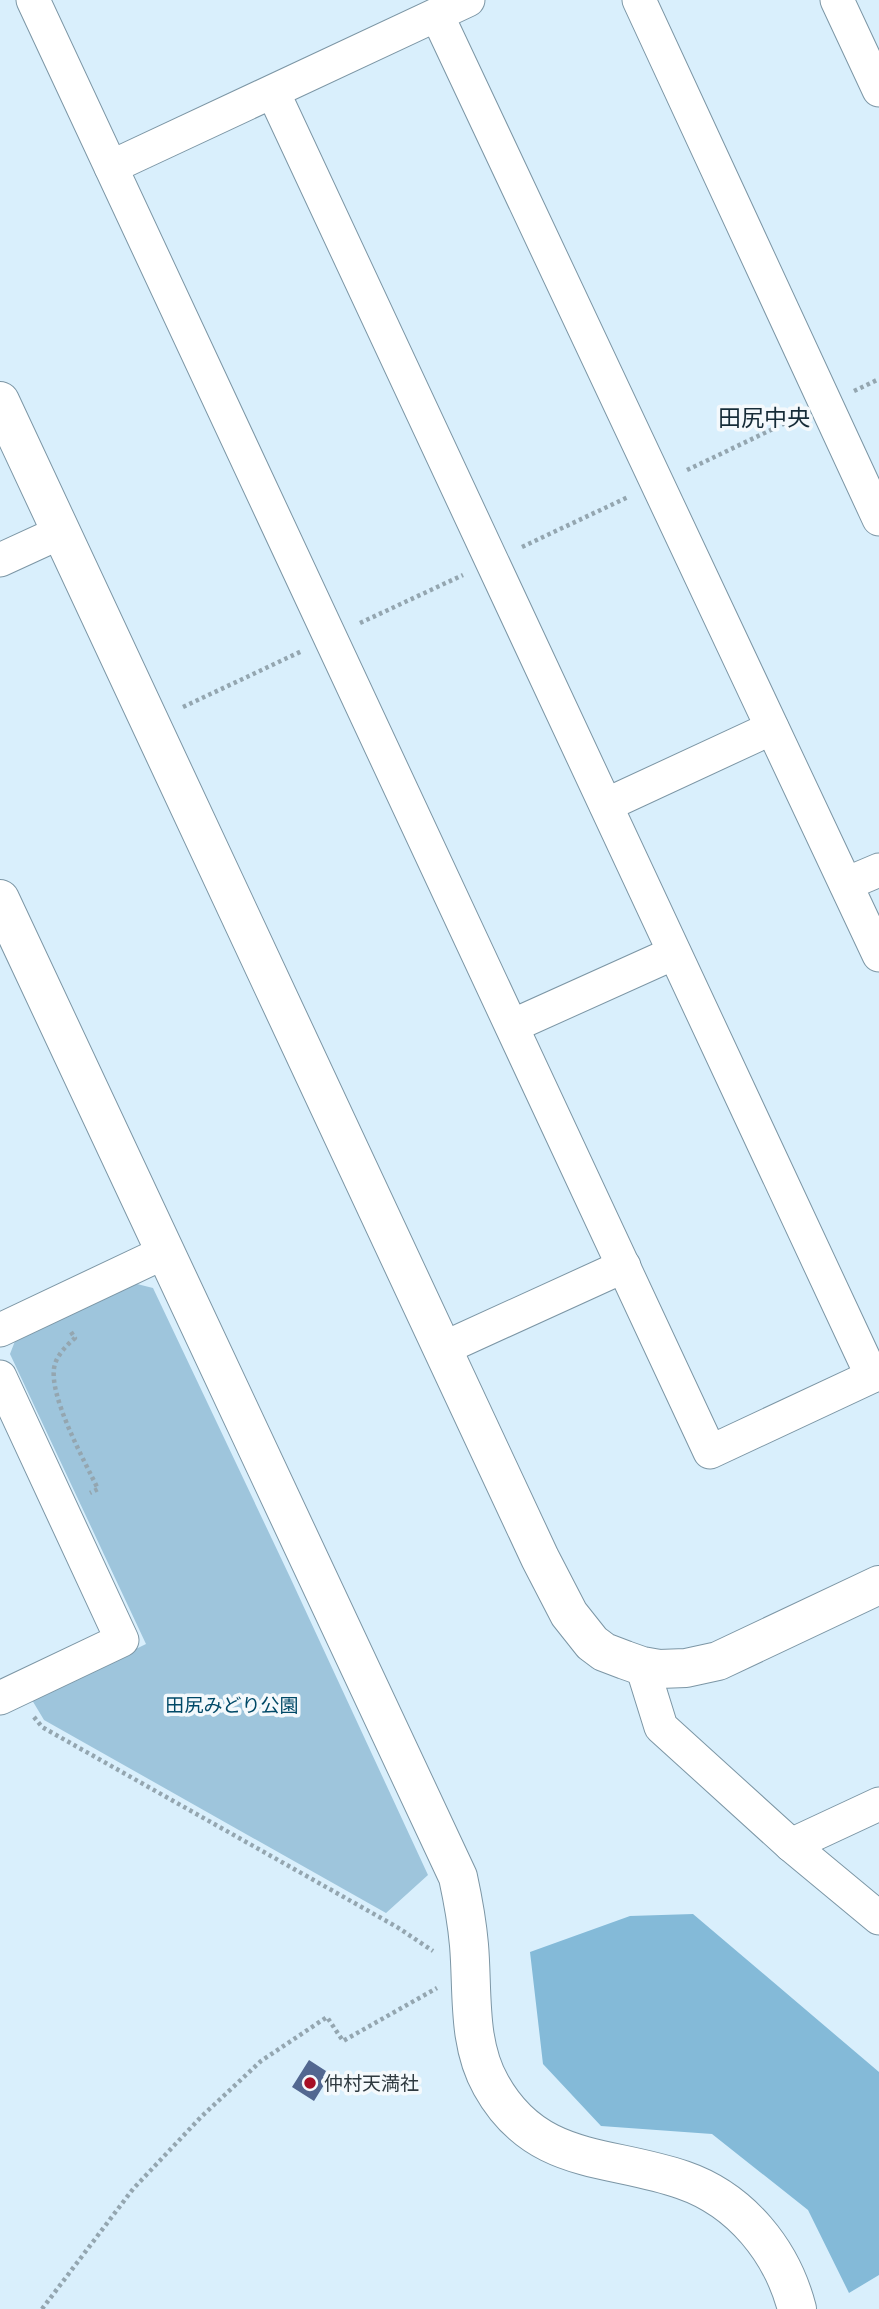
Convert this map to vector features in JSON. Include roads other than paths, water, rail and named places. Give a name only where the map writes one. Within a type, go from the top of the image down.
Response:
[{"type":"street","points":[[33,0],[710,1452],[875,1375],[674,953],[273,92]]},
{"type":"street","points":[[111,167],[468,0]]},
{"type":"street","points":[[639,0],[879,519]]},
{"type":"street","points":[[837,0],[879,90]]},
{"type":"street","points":[[437,15],[879,955]]},
{"type":"street","points":[[0,401],[540,1558],[569,1614],[592,1643],[604,1652],[642,1666],[671,1670],[718,1661],[879,1585]]},
{"type":"street","points":[[0,560],[61,532]]},
{"type":"street","points":[[606,806],[772,728]]},
{"type":"street","points":[[846,884],[879,870]]},
{"type":"street","points":[[0,899],[458,1877],[466,1915],[456,1983],[475,2037],[479,2057],[492,2088],[514,2116],[555,2147],[573,2154],[680,2179],[721,2198],[745,2218],[767,2242],[782,2266],[797,2309]]},
{"type":"street","points":[[512,1026],[674,953]]},
{"type":"street","points":[[0,1330],[165,1252]]},
{"type":"street","points":[[442,1349],[624,1266]]},
{"type":"street","points":[[0,1377],[122,1640],[6,1695]]},
{"type":"street","points":[[642,1666],[661,1727],[791,1845],[879,1919]]},
{"type":"street","points":[[791,1845],[879,1804]]},
{"type":"place","name":"仲村天満社","points":[[310,2083]]},
{"type":"district","name":"田尻中央","points":[[764,418]]},
{"type":"park label","name":"田尻みどり公園","points":[[232,1705]]}]
